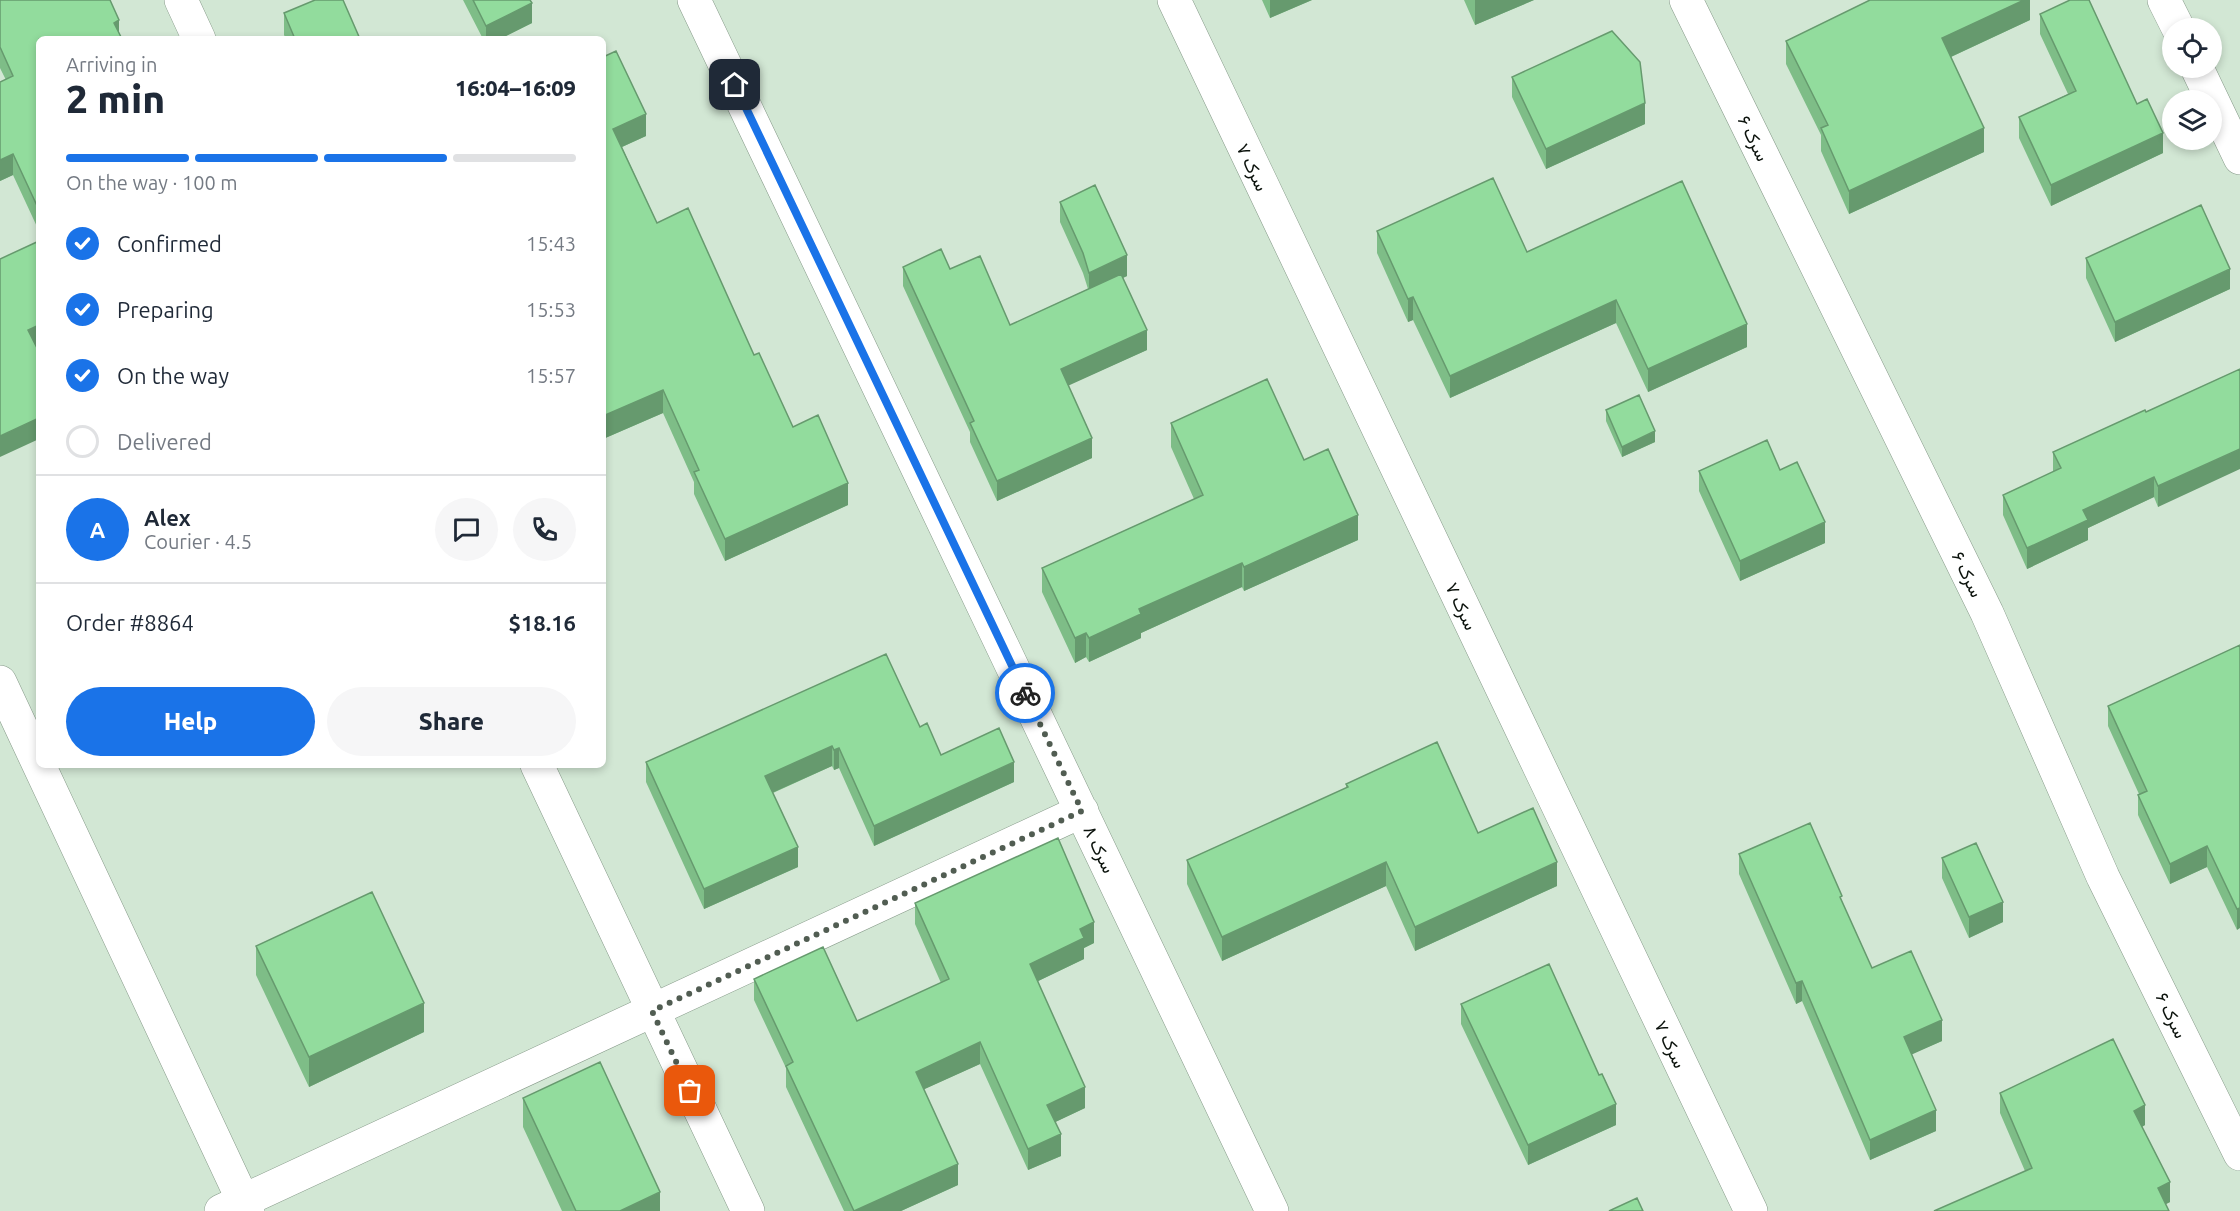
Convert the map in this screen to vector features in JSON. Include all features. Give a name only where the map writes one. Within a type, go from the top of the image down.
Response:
[{"type":"street","points":[[181,0],[198,36]]},
{"type":"street","name":"سرک ۸","points":[[694,0],[1272,1211]]},
{"type":"street","name":"سرک ۷","points":[[1174,0],[1751,1211]]},
{"type":"street","name":"سرک ۶","points":[[1686,0],[1987,613],[2103,877],[2240,1154]]},
{"type":"street","points":[[2164,0],[2173,18]]},
{"type":"street","points":[[2202,78],[2240,158]]},
{"type":"street","points":[[0,682],[36,762]]},
{"type":"street","points":[[39,768],[237,1208],[652,1011],[1082,811]]},
{"type":"street","points":[[538,768],[748,1211]]},
{"type":"building","points":[[0,0],[110,0],[119,20],[114,23],[120,36],[36,36],[36,204],[13,154],[0,160],[0,82],[13,76],[0,47]]},
{"type":"building","points":[[315,0],[343,0],[359,36],[294,36],[284,13]]},
{"type":"building","points":[[473,0],[530,0],[532,3],[486,26]]},
{"type":"building","points":[[1870,0],[2024,0],[1942,38],[1984,128],[1849,191],[1821,128],[1828,125],[1786,41]]},
{"type":"building","points":[[2070,0],[2089,0],[2137,104],[2147,99],[2162,131],[2162,133],[2051,185],[2019,117],[2076,91],[2040,14]]},
{"type":"building","points":[[1612,31],[1640,62],[1645,103],[1546,149],[1512,77]]},
{"type":"building","points":[[616,51],[646,114],[613,129],[657,223],[688,208],[754,355],[759,353],[793,427],[818,415],[848,483],[725,539],[694,472],[699,470],[663,390],[606,415],[606,56]]},
{"type":"building","points":[[1493,178],[1527,252],[1682,181],[1747,324],[1648,369],[1616,300],[1450,376],[1413,297],[1408,299],[1377,231]]},
{"type":"building","points":[[1095,185],[1127,255],[1089,273],[1083,253],[1060,202]]},
{"type":"building","points":[[2201,205],[2230,269],[2115,322],[2086,258]]},
{"type":"building","points":[[36,242],[36,326],[28,330],[36,346],[36,419],[0,436],[0,259]]},
{"type":"building","points":[[941,249],[950,269],[980,256],[1010,325],[1121,274],[1147,330],[1061,369],[1092,438],[997,481],[970,423],[974,421],[903,267]]},
{"type":"building","points":[[2240,369],[2240,449],[2158,486],[2154,477],[2083,510],[2088,520],[2027,548],[2003,495],[2061,468],[2053,452]]},
{"type":"building","points":[[1267,379],[1304,460],[1328,449],[1358,515],[1244,567],[1242,563],[1139,609],[1141,614],[1089,638],[1086,633],[1075,638],[1042,568],[1203,495],[1171,423]]},
{"type":"building","points":[[1639,395],[1655,431],[1622,447],[1606,410]]},
{"type":"building","points":[[1767,440],[1780,470],[1797,462],[1825,522],[1740,561],[1699,471]]},
{"type":"building","points":[[2240,645],[2240,908],[2237,909],[2207,846],[2170,864],[2138,795],[2147,791],[2108,706]]},
{"type":"building","points":[[886,654],[920,727],[927,723],[941,755],[999,728],[1014,762],[874,826],[839,748],[834,750],[832,746],[765,776],[798,847],[704,889],[646,762]]},
{"type":"building","points":[[1437,742],[1478,833],[1533,808],[1557,862],[1415,927],[1386,862],[1222,937],[1187,860],[1348,787],[1346,784]]},
{"type":"building","points":[[1810,823],[1872,968],[1911,951],[1942,1020],[1904,1037],[1936,1110],[1870,1140],[1802,981],[1796,983],[1739,854]]},
{"type":"building","points":[[1058,838],[1094,922],[1080,929],[1084,938],[1030,964],[1085,1087],[1047,1105],[1061,1134],[1028,1149],[980,1042],[916,1072],[958,1164],[854,1211],[786,1066],[793,1062],[754,979],[823,947],[857,1021],[949,979],[915,903]]},
{"type":"building","points":[[1976,843],[2003,902],[1969,917],[1942,858]]},
{"type":"building","points":[[372,892],[424,1003],[309,1057],[256,946]]},
{"type":"building","points":[[1549,964],[1599,1075],[1602,1074],[1616,1104],[1528,1145],[1461,1004]]},
{"type":"building","points":[[2113,1039],[2145,1105],[2134,1111],[2170,1182],[2158,1188],[2169,1211],[1934,1211],[2032,1168],[2000,1093]]},
{"type":"building","points":[[600,1062],[660,1192],[620,1211],[576,1211],[523,1098]]},
{"type":"building","points":[[1637,1198],[1643,1211],[1609,1211]]},
{"type":"way so far","points":[[690,1091],[652,1011],[1082,811],[1025,693]]},
{"type":"route","points":[[735,85],[1025,693]]}]
